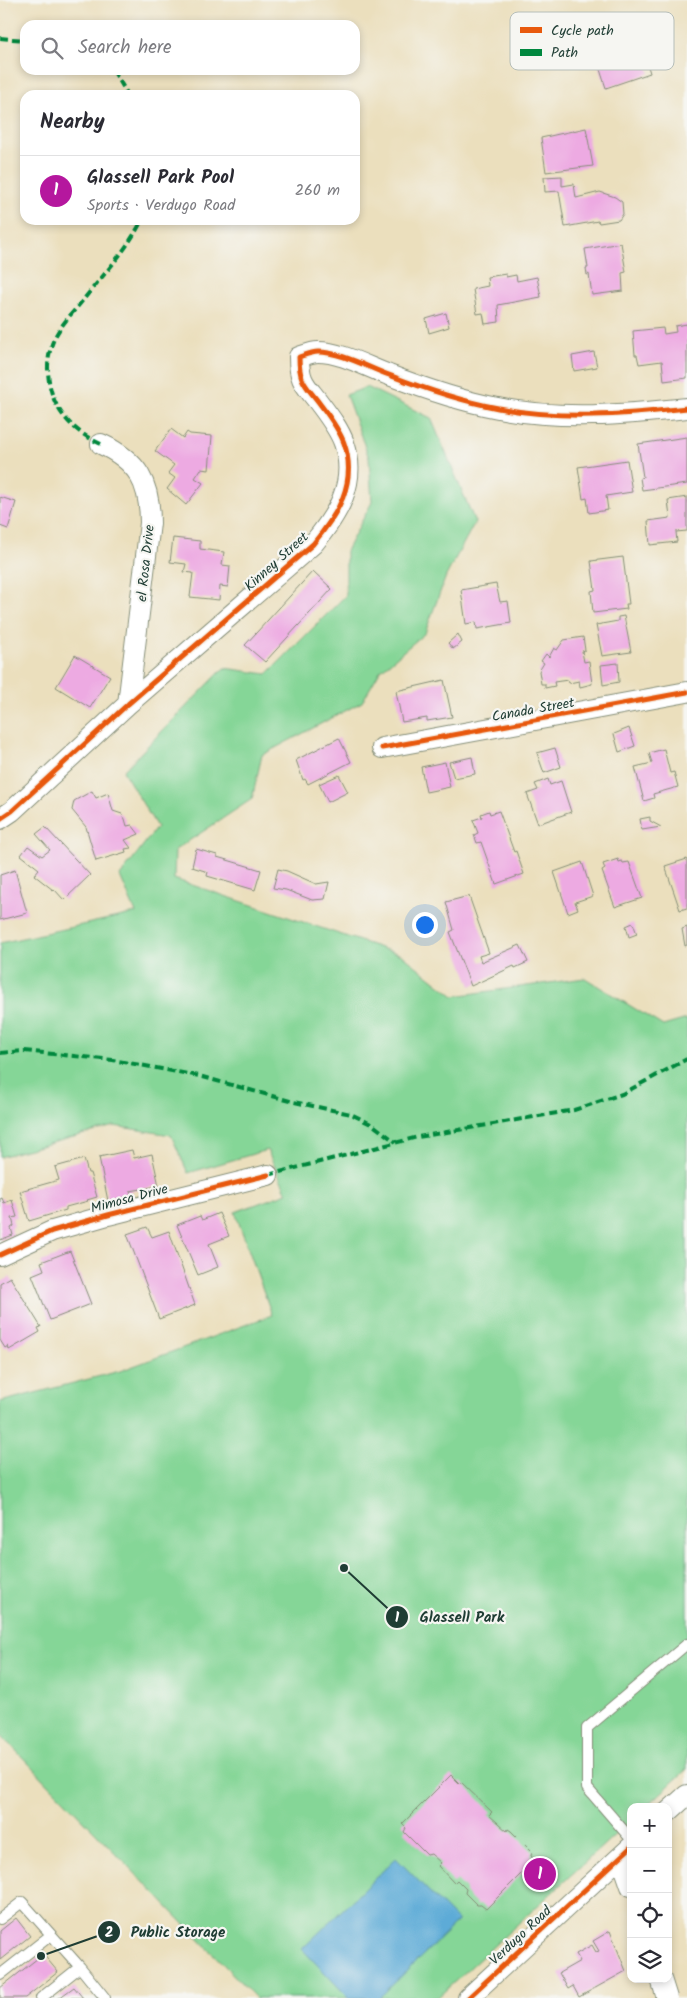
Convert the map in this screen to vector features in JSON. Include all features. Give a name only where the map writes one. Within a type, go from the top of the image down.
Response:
[{"type":"street","name":"Kinney Street","points":[[0,818],[12,811],[128,704],[313,544],[334,519],[345,495],[349,469],[344,444],[332,421],[306,386],[299,373],[299,357],[316,352],[340,356],[414,385],[458,399],[498,408],[540,414],[586,416],[649,413],[687,408]]},
{"type":"street","name":"el Rosa Drive","points":[[101,444],[118,452],[133,466],[144,482],[150,505],[150,523],[128,704]]},
{"type":"street","name":"Canada Street","points":[[382,748],[687,692]]},
{"type":"street","name":"Mimosa Drive","points":[[0,1255],[52,1231],[268,1175]]},
{"type":"street","points":[[672,1808],[687,1795]]},
{"type":"street","name":"Verdugo Road","points":[[473,1996],[626,1852]]},
{"type":"street","points":[[662,1983],[667,1998]]},
{"type":"lane","points":[[627,1833],[588,1788],[587,1728],[687,1644]]},
{"type":"lane","points":[[0,1919],[22,1902],[80,1967],[104,1998]]},
{"type":"lane","points":[[0,1975],[51,1935]]},
{"type":"lane","points":[[41,1998],[80,1967]]},
{"type":"green space","points":[[367,387],[431,418],[475,522],[446,576],[425,633],[380,671],[362,702],[262,755],[252,799],[175,850],[174,879],[402,955],[454,996],[585,978],[663,1026],[687,1019],[687,1769],[650,1803],[627,1803],[627,1824],[437,1998],[256,1998],[0,1734],[0,1402],[120,1371],[272,1315],[235,1212],[287,1193],[267,1150],[188,1173],[171,1135],[114,1126],[0,1157],[0,943],[136,913],[120,876],[157,827],[123,771],[224,668],[267,674],[346,595],[346,551],[372,502],[369,458],[346,395]]},
{"type":"water","points":[[396,1858],[458,1921],[379,1998],[349,1998],[302,1949]]},
{"type":"building","points":[[600,70],[649,70],[650,73],[606,88]]},
{"type":"building","points":[[586,128],[593,166],[546,172],[541,138]]},
{"type":"building","points":[[562,176],[562,186],[574,184],[576,198],[600,192],[615,197],[622,202],[623,214],[619,220],[599,223],[598,221],[565,227],[559,191],[545,192],[544,177]]},
{"type":"building","points":[[621,243],[626,272],[622,273],[623,291],[592,295],[589,274],[587,275],[586,268],[588,268],[585,249]]},
{"type":"building","points":[[506,274],[506,277],[516,275],[517,281],[537,277],[541,297],[498,305],[499,322],[485,324],[483,313],[477,314],[473,289],[488,286],[487,277]]},
{"type":"building","points":[[446,313],[449,327],[429,333],[426,319]]},
{"type":"building","points":[[687,324],[687,378],[664,381],[662,361],[639,364],[637,355],[635,355],[633,331],[663,328],[664,334],[676,332],[675,326]]},
{"type":"building","points":[[594,352],[597,367],[574,371],[572,356]]},
{"type":"building","points":[[171,429],[183,438],[187,432],[190,434],[212,436],[209,470],[201,469],[195,478],[203,483],[186,505],[167,489],[175,478],[168,473],[174,465],[155,451]]},
{"type":"building","points":[[687,437],[687,484],[642,490],[640,478],[643,477],[638,444]]},
{"type":"building","points":[[627,460],[632,492],[606,496],[608,510],[589,513],[587,498],[583,499],[578,467]]},
{"type":"building","points":[[0,497],[16,502],[8,529],[0,526]]},
{"type":"building","points":[[687,497],[687,531],[676,532],[677,542],[650,545],[648,521],[670,518],[668,500]]},
{"type":"building","points":[[173,538],[200,541],[200,549],[224,552],[222,565],[230,566],[228,587],[220,586],[219,600],[190,597],[193,573],[184,572],[186,564],[170,562]]},
{"type":"building","points":[[623,557],[629,604],[626,604],[627,609],[593,613],[591,591],[595,590],[591,561]]},
{"type":"building","points":[[313,571],[332,589],[265,662],[245,645]]},
{"type":"building","points":[[496,584],[500,602],[508,601],[511,623],[477,629],[476,622],[466,624],[461,590]]},
{"type":"building","points":[[624,616],[631,652],[602,656],[596,625],[618,621],[618,617]]},
{"type":"building","points":[[458,634],[462,642],[453,649],[448,643]]},
{"type":"building","points":[[583,637],[585,650],[582,651],[584,662],[589,661],[592,684],[580,687],[579,681],[569,683],[568,680],[554,682],[555,686],[545,688],[545,684],[541,684],[539,671],[544,663],[541,661],[546,654],[549,657],[554,648],[557,650],[564,640]]},
{"type":"building","points":[[75,655],[110,676],[90,708],[56,687]]},
{"type":"building","points":[[618,663],[619,682],[603,685],[601,665]]},
{"type":"building","points":[[444,680],[452,717],[402,722],[396,691]]},
{"type":"building","points":[[629,728],[635,746],[619,752],[614,734]]},
{"type":"building","points":[[339,738],[351,762],[308,784],[305,779],[303,780],[296,760]]},
{"type":"building","points":[[555,748],[561,767],[544,773],[537,753]]},
{"type":"building","points":[[664,749],[670,773],[674,772],[678,787],[653,794],[654,798],[644,801],[635,767],[652,763],[649,753]]},
{"type":"building","points":[[472,757],[475,774],[454,778],[449,762]]},
{"type":"building","points":[[445,762],[450,787],[426,792],[421,767]]},
{"type":"building","points":[[339,775],[348,792],[328,802],[319,784]]},
{"type":"building","points":[[548,779],[550,785],[561,781],[571,812],[538,824],[527,794],[538,790],[535,784]]},
{"type":"building","points":[[92,791],[96,798],[108,793],[113,811],[122,814],[127,826],[132,825],[139,834],[125,840],[131,848],[125,849],[126,852],[96,861],[86,827],[72,810],[74,801]]},
{"type":"building","points":[[489,811],[490,814],[499,811],[524,874],[496,884],[481,842],[477,843],[474,835],[478,833],[473,820],[482,817],[481,814]]},
{"type":"building","points":[[650,817],[650,821],[661,827],[642,830],[640,819]]},
{"type":"building","points":[[45,827],[90,875],[64,900],[54,889],[34,875],[39,869],[21,855],[28,846],[42,856],[50,850],[36,834]]},
{"type":"building","points":[[196,849],[261,870],[255,890],[207,876],[208,872],[192,867]]},
{"type":"building","points":[[618,859],[619,862],[629,862],[642,898],[615,907],[602,871],[605,869],[603,864]]},
{"type":"building","points":[[687,859],[687,908],[680,910],[665,866]]},
{"type":"building","points":[[582,862],[593,896],[575,902],[578,909],[568,913],[554,872]]},
{"type":"building","points":[[278,869],[316,884],[329,882],[325,899],[312,900],[286,890],[273,888]]},
{"type":"building","points":[[15,870],[27,913],[0,920],[0,875]]},
{"type":"building","points":[[469,896],[489,953],[479,956],[481,962],[520,945],[528,962],[515,968],[514,966],[471,986],[450,932],[454,930],[446,902]]},
{"type":"building","points":[[633,923],[637,934],[629,937],[626,926]]},
{"type":"building","points":[[687,927],[687,945],[685,946],[682,929]]},
{"type":"building","points":[[132,1150],[134,1158],[152,1154],[159,1186],[130,1191],[131,1196],[108,1201],[99,1157]]},
{"type":"building","points":[[84,1159],[97,1197],[66,1207],[66,1210],[29,1221],[20,1191],[59,1180],[55,1167]]},
{"type":"building","points":[[2,1198],[4,1203],[12,1200],[17,1217],[12,1218],[14,1226],[11,1228],[13,1235],[0,1240],[0,1199]]},
{"type":"building","points":[[219,1213],[229,1236],[209,1244],[218,1267],[198,1275],[177,1225],[200,1216],[202,1220]]},
{"type":"building","points":[[147,1227],[152,1237],[169,1231],[195,1305],[159,1319],[127,1234]]},
{"type":"building","points":[[70,1251],[91,1304],[50,1320],[32,1275],[44,1270],[41,1262]]},
{"type":"building","points":[[10,1277],[41,1327],[38,1328],[40,1332],[9,1350],[8,1346],[5,1348],[0,1340],[0,1283]]},
{"type":"building","points":[[451,1775],[460,1784],[461,1782],[492,1812],[489,1815],[507,1831],[508,1829],[511,1831],[532,1852],[531,1856],[535,1860],[486,1909],[481,1905],[477,1905],[465,1893],[466,1889],[457,1880],[454,1883],[438,1866],[441,1863],[431,1854],[427,1855],[404,1832],[406,1828],[402,1824]]},
{"type":"building","points":[[16,1918],[30,1936],[0,1960],[0,1931]]},
{"type":"building","points":[[610,1931],[626,1971],[579,1997],[573,1986],[568,1989],[559,1973],[580,1961],[576,1954],[592,1945],[596,1952],[599,1951],[593,1941]]},
{"type":"building","points":[[43,1954],[58,1972],[25,1998],[0,1998],[0,1988]]},
{"type":"building","points":[[74,1987],[83,1998],[59,1998]]},
{"type":"marked path","points":[[0,38],[20,40]]},
{"type":"marked path","points":[[116,75],[125,90]]},
{"type":"marked path","points":[[101,444],[85,436],[61,413],[49,384],[49,357],[52,344],[62,326],[122,252],[139,225]]},
{"type":"marked path","points":[[0,1053],[24,1051],[113,1060],[199,1076],[294,1102],[351,1114],[373,1125],[396,1142]]},
{"type":"marked path","points":[[268,1175],[418,1137],[574,1110],[622,1094],[687,1059]]},
{"type":"cycle path","points":[[0,819],[12,811],[128,704],[313,544],[330,522],[343,498],[347,485],[348,458],[337,428],[304,383],[300,373],[299,357],[316,352],[336,354],[443,394],[470,402],[522,412],[592,415],[640,413],[687,408]]},
{"type":"cycle path","points":[[382,748],[687,692]]},
{"type":"cycle path","points":[[0,1255],[52,1231],[268,1175]]},
{"type":"cycle path","points":[[468,1998],[630,1848]]},
{"type":"place","name":"Glassell Park","points":[[344,1568]]},
{"type":"place","name":"Glassell Park Pool","points":[[540,1874]]},
{"type":"place","name":"Public Storage","points":[[41,1956]]}]
